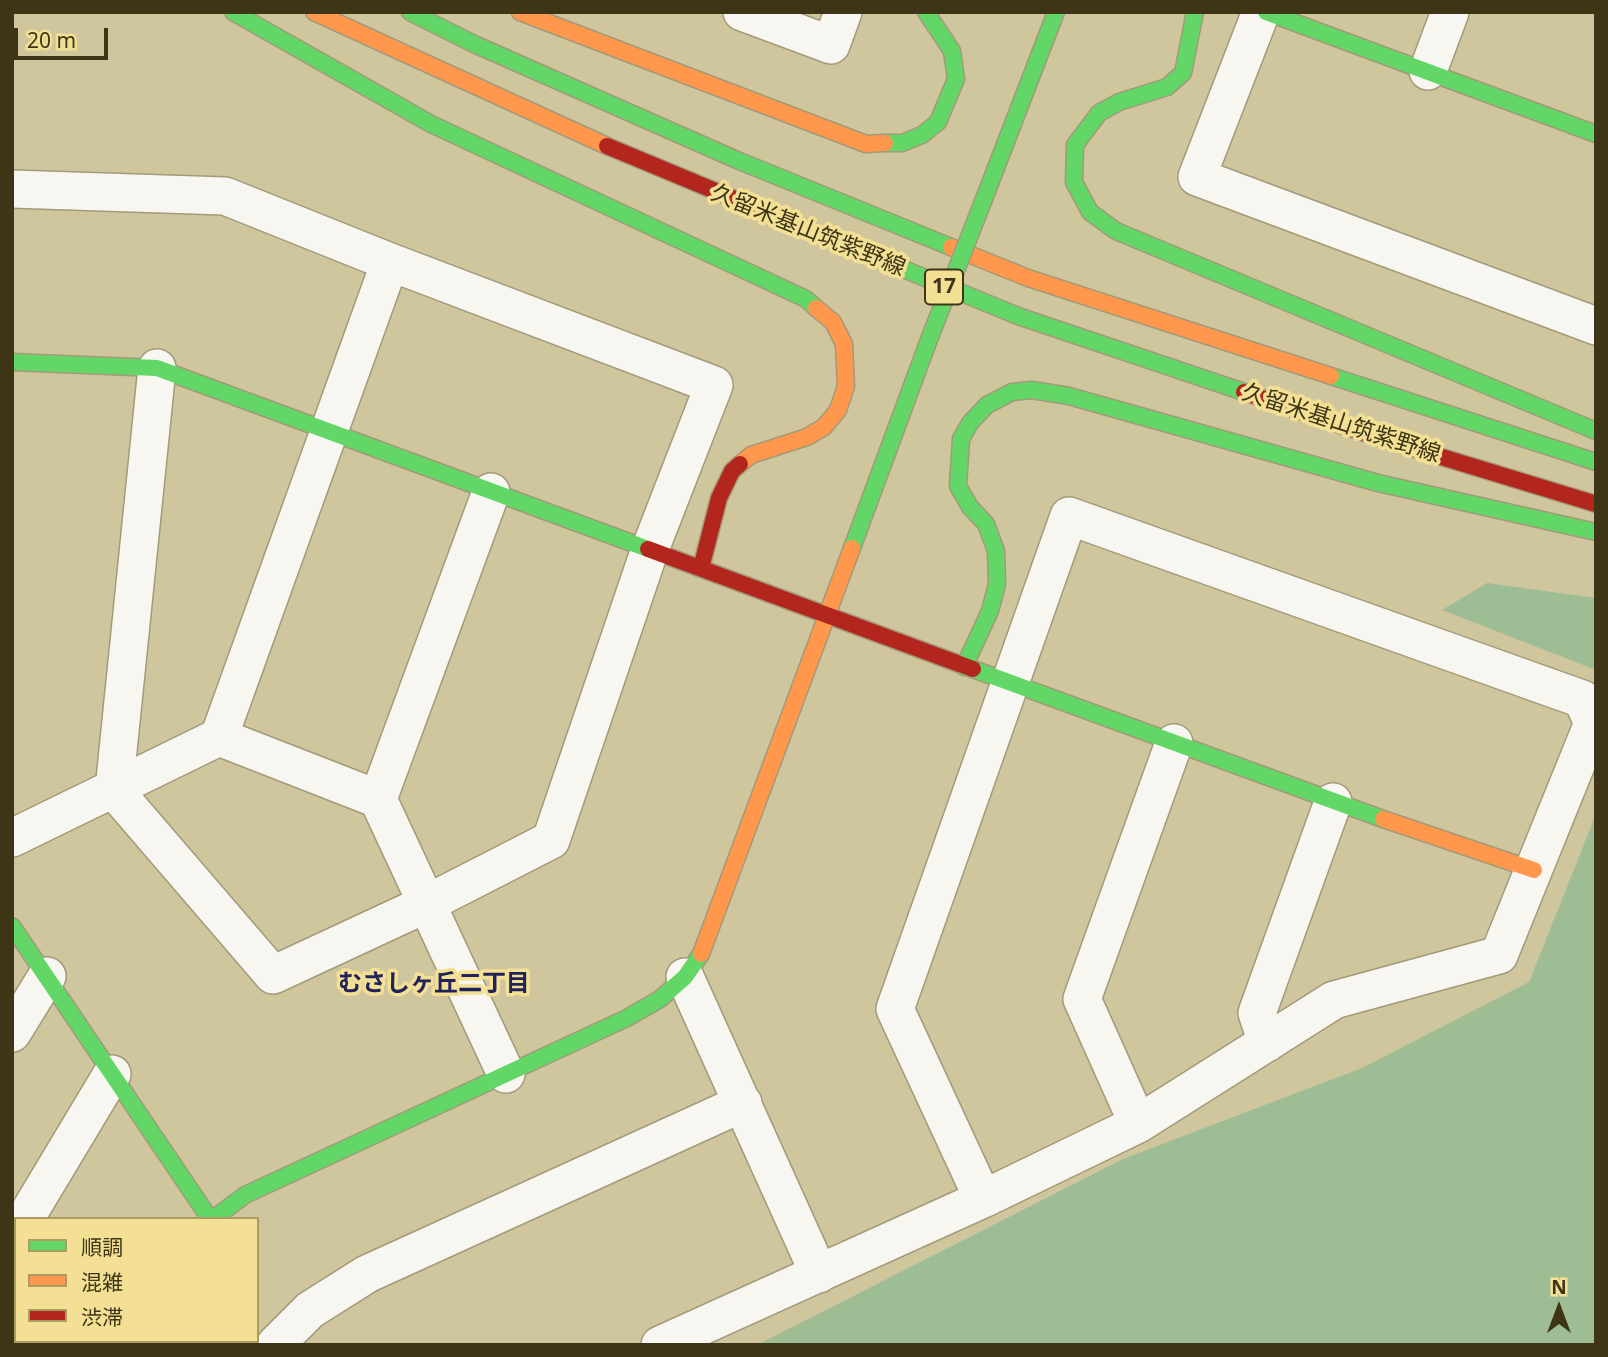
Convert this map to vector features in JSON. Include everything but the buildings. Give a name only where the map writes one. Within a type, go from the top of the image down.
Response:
[{"type":"main road","points":[[233,12],[432,124],[806,299],[833,323],[844,344],[847,367],[846,386],[838,410],[824,427],[807,437],[790,445],[751,455],[732,471],[719,498],[701,568]]},
{"type":"main road","name":"久留米基山筑紫野線","points":[[314,12],[644,163],[1018,316],[1376,437],[1596,504]]},
{"type":"main road","name":"久留米基山筑紫野線","points":[[410,12],[474,44],[737,160],[1028,278],[1596,462]]},
{"type":"main road","points":[[520,12],[866,144],[902,143],[922,135],[938,122],[956,79],[952,51],[926,12]]},
{"type":"main road","points":[[214,1217],[245,1195],[627,1018],[660,999],[685,977],[706,946],[930,337],[1056,12]]},
{"type":"main road","points":[[1195,12],[1183,73],[1167,88],[1119,102],[1098,113],[1075,145],[1074,182],[1090,212],[1116,231],[1596,431]]},
{"type":"main road","points":[[1264,12],[1596,134]]},
{"type":"main road","points":[[12,362],[157,368],[649,552],[701,568],[827,617],[1333,802],[1534,870]]},
{"type":"main road","points":[[964,667],[990,611],[998,584],[996,551],[986,524],[970,507],[958,486],[961,439],[970,423],[987,405],[1012,393],[1032,390],[1069,396],[1378,483],[1596,532]]},
{"type":"main road","points":[[12,926],[210,1217]]},
{"type":"street","points":[[742,12],[831,45],[843,12]]},
{"type":"street","points":[[1264,12],[1197,177],[1596,326]]},
{"type":"street","points":[[1428,71],[1450,12]]},
{"type":"street","points":[[12,189],[225,196],[714,385],[649,552],[551,839],[428,903],[274,975],[114,790],[157,368]]},
{"type":"street","points":[[12,838],[219,737],[390,262]]},
{"type":"street","points":[[378,799],[491,492]]},
{"type":"street","points":[[660,1345],[983,1199],[1138,1124],[1334,1000],[1499,956],[1593,723],[1582,699],[1069,516],[895,1009],[983,1199]]},
{"type":"street","points":[[219,737],[378,799],[506,1074]]},
{"type":"street","points":[[1138,1124],[1082,999],[1174,743]]},
{"type":"street","points":[[1268,1043],[1256,1013],[1333,802]]},
{"type":"street","points":[[12,1033],[47,976]]},
{"type":"street","points":[[685,977],[819,1273]]},
{"type":"street","points":[[25,1217],[111,1073]]},
{"type":"street","points":[[275,1345],[310,1310],[367,1274],[743,1103]]},
{"type":"green space","points":[[1487,583],[1596,598],[1596,670],[1442,610]]},
{"type":"green space","points":[[1596,814],[1596,1345],[757,1345],[1123,1159],[1362,1068],[1529,982]]},
{"type":"traffic: fast","points":[[233,12],[431,124],[806,299],[816,308]]},
{"type":"traffic: fast","points":[[410,12],[474,44],[737,160],[951,247]]},
{"type":"traffic: fast","points":[[885,143],[902,143],[922,135],[938,122],[956,79],[952,51],[926,12]]},
{"type":"traffic: fast","points":[[984,199],[1056,12]]},
{"type":"traffic: fast","points":[[1195,12],[1183,73],[1167,87],[1119,102],[1099,113],[1075,145],[1074,182],[1090,212],[1116,231],[1596,431]]},
{"type":"traffic: fast","points":[[1266,12],[1596,134]]},
{"type":"traffic: fast","points":[[930,337],[984,199]]},
{"type":"traffic: fast","points":[[845,245],[1018,316],[1244,392]]},
{"type":"traffic: fast","points":[[852,548],[930,337]]},
{"type":"traffic: fast","points":[[12,362],[157,368],[648,549]]},
{"type":"traffic: fast","points":[[1331,376],[1596,462]]},
{"type":"traffic: fast","points":[[964,667],[990,611],[997,584],[996,551],[986,524],[970,507],[958,486],[961,439],[970,423],[987,405],[1012,392],[1032,390],[1069,396],[1378,483],[1596,532]]},
{"type":"traffic: fast","points":[[973,669],[1383,819]]},
{"type":"traffic: fast","points":[[12,926],[209,1217]]},
{"type":"traffic: fast","points":[[216,1217],[245,1195],[627,1018],[660,999],[685,977],[701,954]]},
{"type":"traffic: slow","points":[[314,12],[607,146]]},
{"type":"traffic: slow","points":[[520,12],[866,144],[885,143]]},
{"type":"traffic: slow","points":[[951,247],[1028,278],[1331,376]]},
{"type":"traffic: slow","points":[[740,464],[751,455],[807,437],[824,427],[838,410],[846,386],[844,344],[833,322],[816,308]]},
{"type":"traffic: slow","points":[[701,954],[852,548]]},
{"type":"traffic: slow","points":[[1383,819],[1534,870]]},
{"type":"traffic: jam","points":[[607,146],[845,245]]},
{"type":"traffic: jam","points":[[1244,392],[1376,437],[1596,504]]},
{"type":"traffic: jam","points":[[701,568],[719,498],[732,471],[740,464]]},
{"type":"traffic: jam","points":[[648,549],[973,669]]},
{"type":"district","name":"むさしヶ丘二丁目","points":[[434,984]]}]
